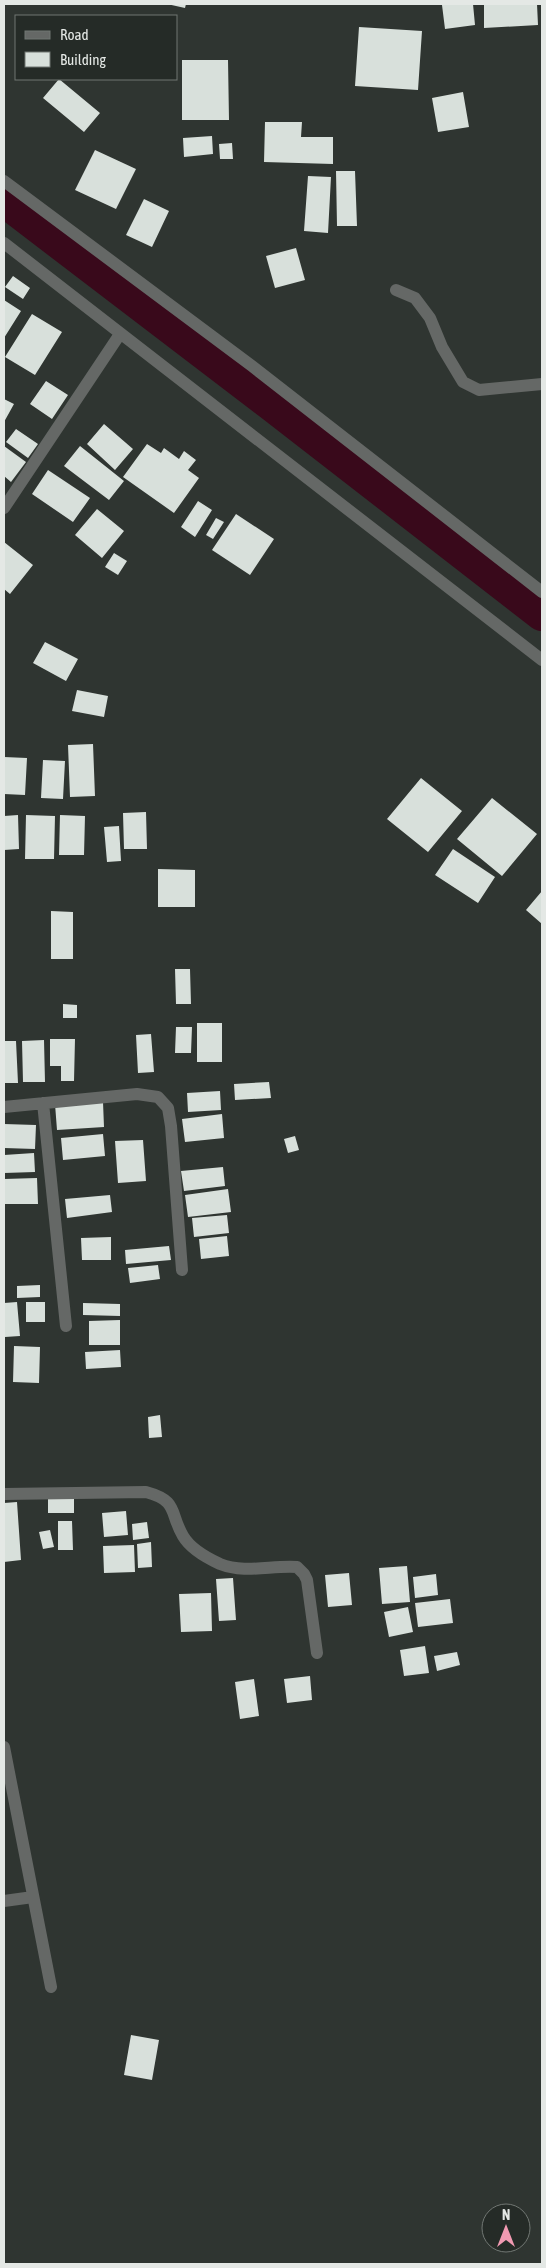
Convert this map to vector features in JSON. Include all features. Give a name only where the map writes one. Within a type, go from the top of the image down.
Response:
[{"type":"street","points":[[4,181],[252,366],[542,592]]},
{"type":"street","points":[[4,243],[542,660]]},
{"type":"street","points":[[396,290],[415,298],[430,318],[442,347],[463,382],[479,390],[542,384]]},
{"type":"street","points":[[4,508],[120,334]]},
{"type":"street","points":[[4,1107],[137,1094],[158,1096],[168,1108],[182,1270]]},
{"type":"street","points":[[43,1103],[66,1326]]},
{"type":"street","points":[[4,1494],[146,1492],[161,1496],[173,1508],[183,1536],[196,1550],[221,1564],[252,1569],[297,1567],[304,1574],[307,1580],[317,1653]]},
{"type":"street","points":[[4,1747],[51,1987]]},
{"type":"street","points":[[4,1901],[33,1897]]},
{"type":"building","points":[[167,4],[186,4],[185,8]]},
{"type":"building","points":[[473,4],[475,25],[445,29],[442,5]]},
{"type":"building","points":[[537,4],[538,25],[484,28],[484,5]]},
{"type":"building","points":[[359,27],[422,31],[418,90],[355,86]]},
{"type":"building","points":[[182,60],[228,60],[229,120],[182,120]]},
{"type":"building","points":[[60,80],[100,113],[84,132],[43,98]]},
{"type":"building","points":[[463,92],[469,127],[438,132],[432,98]]},
{"type":"building","points":[[265,122],[302,122],[301,137],[333,137],[333,164],[264,162]]},
{"type":"building","points":[[212,136],[213,154],[184,157],[183,138]]},
{"type":"building","points":[[232,143],[233,159],[220,159],[219,144]]},
{"type":"building","points":[[95,150],[136,169],[116,209],[75,190]]},
{"type":"building","points":[[336,171],[355,171],[357,226],[337,226]]},
{"type":"building","points":[[308,176],[331,177],[328,233],[304,231]]},
{"type":"building","points":[[144,199],[169,211],[152,247],[126,235]]},
{"type":"building","points":[[296,248],[305,280],[275,288],[266,256]]},
{"type":"building","points":[[13,276],[30,288],[23,299],[5,287]]},
{"type":"building","points":[[4,300],[21,311],[4,338]]},
{"type":"building","points":[[32,314],[62,332],[35,375],[5,357]]},
{"type":"building","points":[[46,381],[68,395],[52,419],[30,404]]},
{"type":"building","points":[[4,399],[14,404],[4,422]]},
{"type":"building","points":[[104,424],[133,449],[115,470],[87,444]]},
{"type":"building","points":[[16,429],[38,444],[28,458],[6,442]]},
{"type":"building","points":[[147,444],[161,453],[164,448],[179,459],[184,451],[196,460],[188,470],[199,478],[174,513],[123,477]]},
{"type":"building","points":[[4,446],[26,462],[11,482],[4,476]]},
{"type":"building","points":[[80,446],[124,481],[109,500],[64,466]]},
{"type":"building","points":[[48,470],[90,498],[73,522],[32,494]]},
{"type":"building","points":[[198,501],[212,510],[195,537],[181,527]]},
{"type":"building","points":[[97,509],[124,531],[102,558],[75,535]]},
{"type":"building","points":[[236,514],[274,539],[250,575],[212,550]]},
{"type":"building","points":[[216,518],[224,522],[213,539],[206,535]]},
{"type":"building","points":[[4,542],[33,565],[10,594],[4,589]]},
{"type":"building","points":[[114,553],[127,561],[118,575],[105,567]]},
{"type":"building","points":[[45,642],[78,659],[66,681],[33,663]]},
{"type":"building","points":[[77,690],[108,696],[104,717],[72,711]]},
{"type":"building","points":[[93,744],[95,796],[70,797],[68,745]]},
{"type":"building","points":[[4,757],[27,758],[25,795],[4,794]]},
{"type":"building","points":[[43,760],[65,761],[63,799],[41,798]]},
{"type":"building","points":[[421,778],[462,811],[428,852],[387,819]]},
{"type":"building","points":[[492,798],[537,834],[502,876],[457,839]]},
{"type":"building","points":[[146,812],[147,849],[124,849],[123,813]]},
{"type":"building","points":[[18,815],[19,849],[4,850],[4,816]]},
{"type":"building","points":[[26,815],[55,816],[54,859],[25,859]]},
{"type":"building","points":[[60,815],[85,816],[84,855],[59,855]]},
{"type":"building","points":[[119,826],[121,861],[107,862],[104,827]]},
{"type":"building","points":[[453,849],[495,877],[478,903],[435,875]]},
{"type":"building","points":[[158,869],[195,870],[195,907],[158,907]]},
{"type":"building","points":[[542,891],[542,924],[526,910]]},
{"type":"building","points":[[51,911],[73,912],[73,959],[51,959]]},
{"type":"building","points":[[175,969],[190,969],[191,1004],[176,1004]]},
{"type":"building","points":[[63,1004],[77,1005],[77,1018],[63,1018]]},
{"type":"building","points":[[197,1023],[222,1023],[222,1062],[197,1062]]},
{"type":"building","points":[[176,1027],[192,1027],[191,1053],[175,1053]]},
{"type":"building","points":[[151,1034],[154,1072],[138,1073],[136,1035]]},
{"type":"building","points":[[50,1039],[75,1039],[74,1081],[61,1081],[61,1066],[50,1066]]},
{"type":"building","points":[[44,1040],[45,1082],[23,1082],[22,1041]]},
{"type":"building","points":[[4,1041],[16,1041],[18,1083],[4,1083]]},
{"type":"building","points":[[269,1082],[271,1098],[235,1100],[234,1084]]},
{"type":"building","points":[[220,1091],[221,1110],[188,1112],[187,1093]]},
{"type":"building","points":[[103,1102],[104,1127],[57,1130],[55,1104]]},
{"type":"building","points":[[222,1114],[224,1138],[185,1142],[182,1119]]},
{"type":"building","points":[[4,1124],[36,1125],[35,1149],[4,1148]]},
{"type":"building","points":[[103,1134],[105,1156],[63,1160],[61,1138]]},
{"type":"building","points":[[295,1136],[299,1150],[288,1153],[284,1139]]},
{"type":"building","points":[[143,1140],[146,1181],[118,1183],[115,1141]]},
{"type":"building","points":[[34,1153],[35,1172],[4,1173],[4,1155]]},
{"type":"building","points":[[223,1167],[225,1186],[184,1191],[181,1171]]},
{"type":"building","points":[[37,1178],[38,1204],[4,1204],[4,1179]]},
{"type":"building","points":[[228,1189],[231,1212],[188,1217],[185,1195]]},
{"type":"building","points":[[110,1195],[112,1212],[67,1218],[65,1199]]},
{"type":"building","points":[[227,1215],[229,1233],[194,1237],[192,1218]]},
{"type":"building","points":[[227,1236],[229,1256],[201,1259],[199,1239]]},
{"type":"building","points":[[111,1237],[111,1260],[82,1260],[81,1238]]},
{"type":"building","points":[[169,1246],[171,1260],[126,1264],[125,1250]]},
{"type":"building","points":[[158,1265],[160,1279],[130,1283],[128,1268]]},
{"type":"building","points":[[40,1285],[40,1297],[17,1298],[17,1286]]},
{"type":"building","points":[[17,1302],[20,1336],[5,1337],[4,1303]]},
{"type":"building","points":[[26,1302],[45,1302],[45,1322],[26,1322]]},
{"type":"building","points":[[83,1303],[120,1304],[120,1316],[83,1315]]},
{"type":"building","points":[[120,1320],[120,1345],[89,1345],[89,1321]]},
{"type":"building","points":[[14,1346],[40,1347],[39,1383],[13,1382]]},
{"type":"building","points":[[120,1350],[121,1367],[86,1369],[85,1352]]},
{"type":"building","points":[[160,1415],[162,1437],[149,1438],[148,1417]]},
{"type":"building","points":[[48,1498],[74,1498],[74,1513],[48,1513]]},
{"type":"building","points":[[17,1502],[21,1560],[4,1562],[4,1503]]},
{"type":"building","points":[[126,1511],[128,1535],[104,1537],[102,1513]]},
{"type":"building","points":[[58,1521],[72,1521],[73,1550],[58,1550]]},
{"type":"building","points":[[147,1522],[149,1538],[133,1540],[132,1524]]},
{"type":"building","points":[[50,1530],[54,1547],[43,1549],[39,1532]]},
{"type":"building","points":[[151,1542],[152,1567],[138,1568],[137,1544]]},
{"type":"building","points":[[134,1545],[135,1572],[104,1573],[103,1546]]},
{"type":"building","points":[[407,1566],[410,1602],[382,1604],[379,1568]]},
{"type":"building","points":[[349,1573],[352,1605],[328,1607],[325,1575]]},
{"type":"building","points":[[436,1574],[438,1595],[415,1598],[413,1577]]},
{"type":"building","points":[[233,1578],[236,1620],[219,1621],[216,1579]]},
{"type":"building","points":[[211,1593],[212,1631],[181,1632],[179,1594]]},
{"type":"building","points":[[450,1599],[453,1623],[418,1627],[415,1603]]},
{"type":"building","points":[[408,1607],[413,1632],[389,1637],[384,1612]]},
{"type":"building","points":[[425,1646],[429,1673],[404,1676],[400,1650]]},
{"type":"building","points":[[457,1652],[460,1665],[437,1671],[434,1656]]},
{"type":"building","points":[[310,1676],[312,1700],[287,1703],[284,1679]]},
{"type":"building","points":[[254,1679],[259,1716],[240,1719],[235,1682]]},
{"type":"building","points":[[131,2035],[159,2040],[152,2080],[124,2075]]},
{"type":"waterway","points":[[4,200],[542,614]]}]
